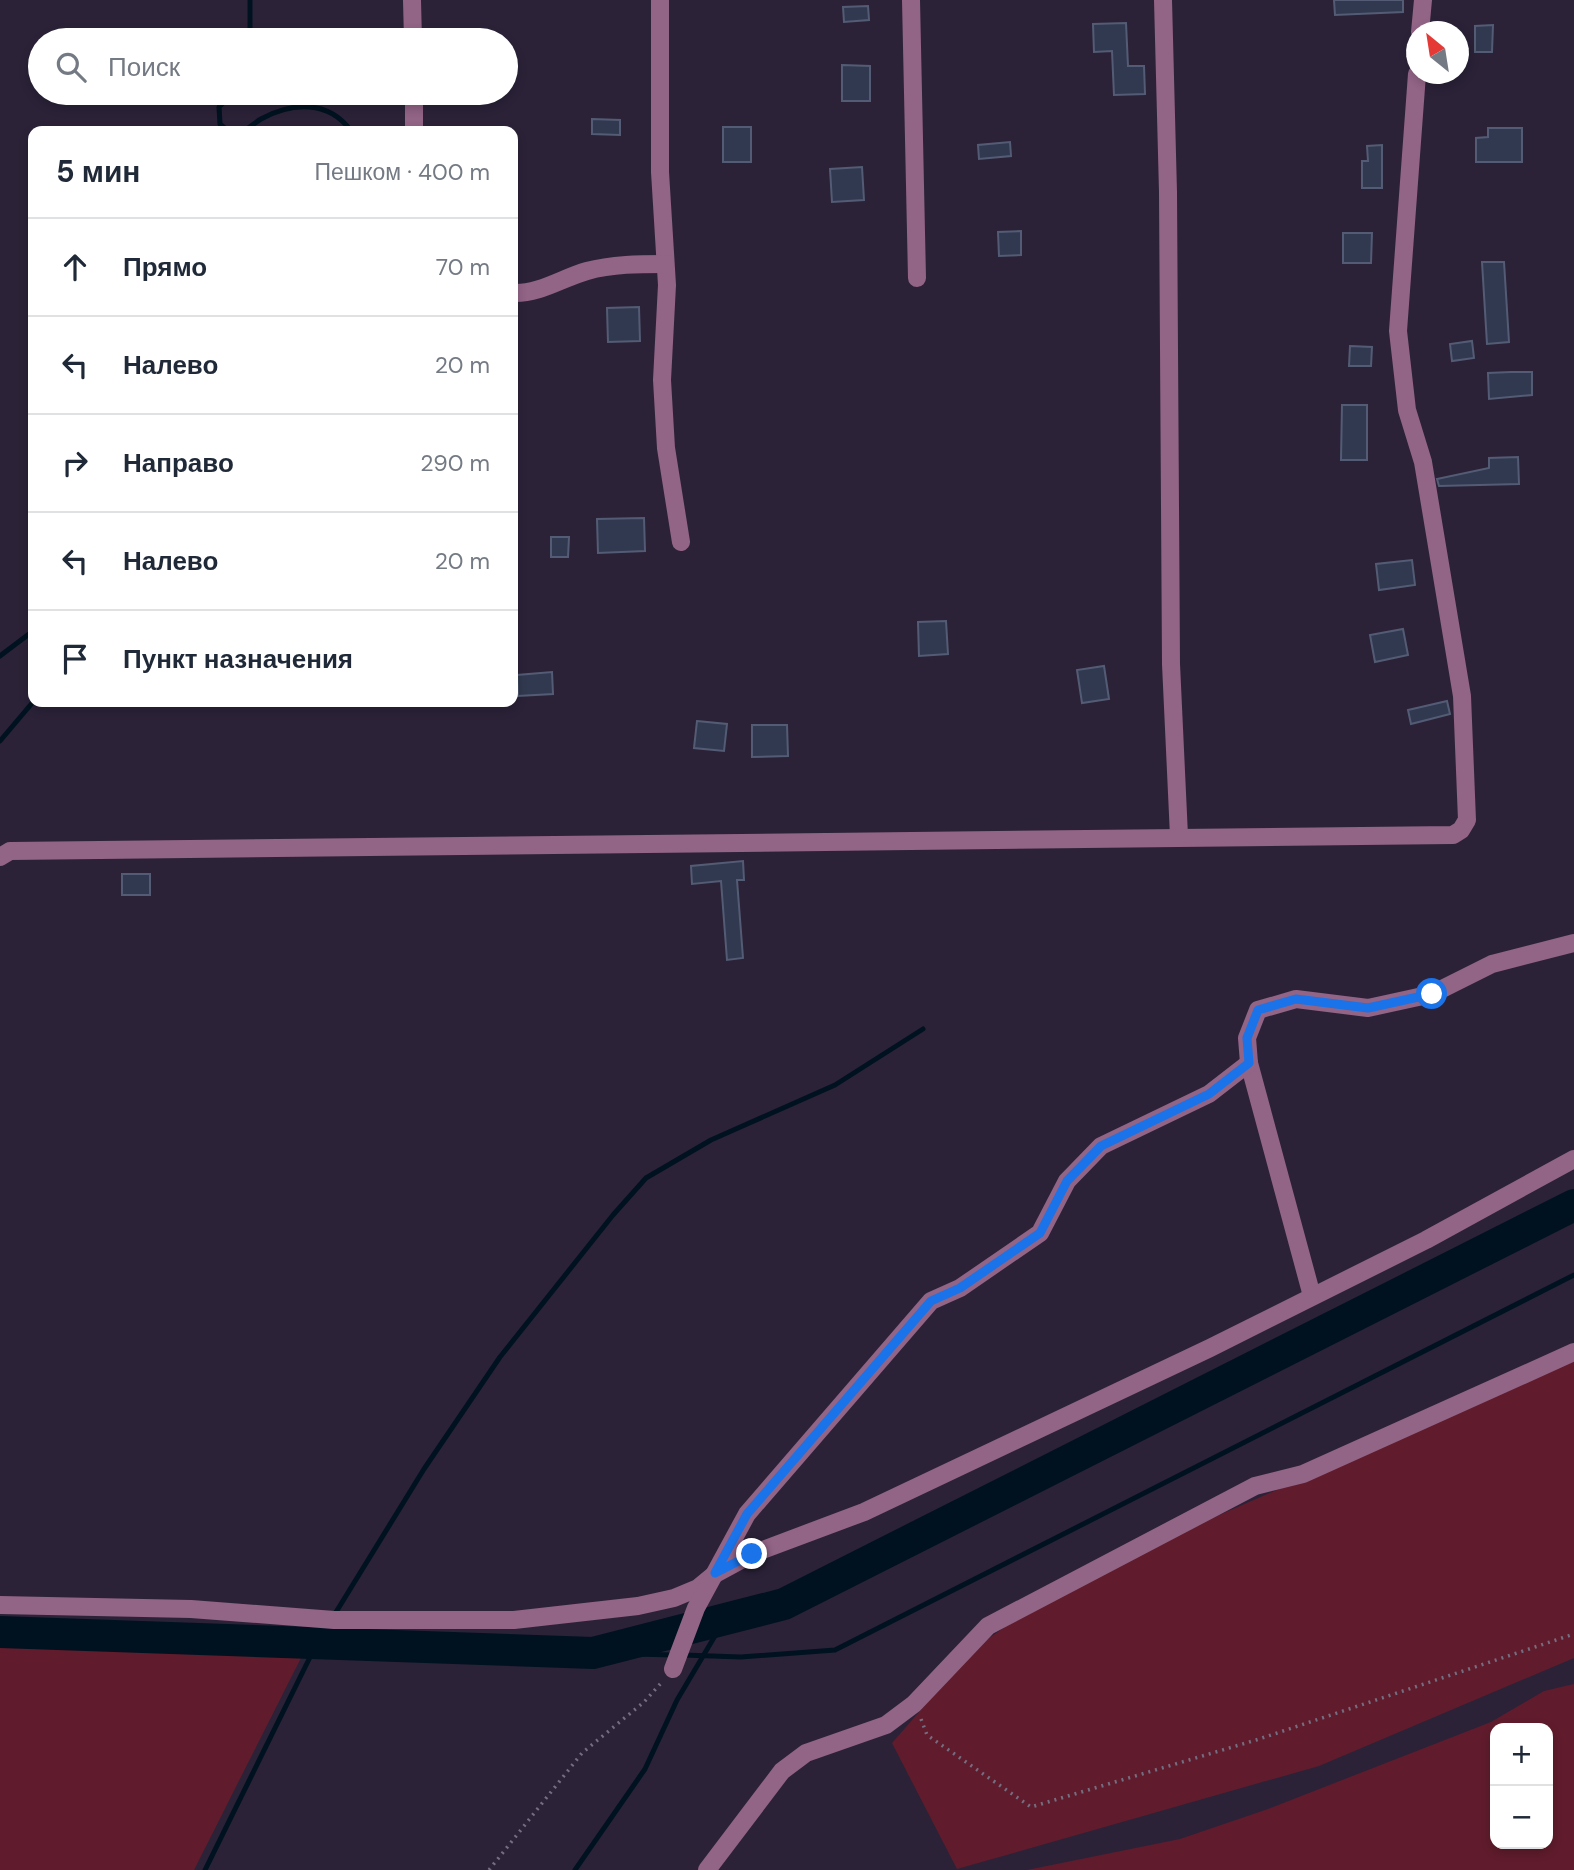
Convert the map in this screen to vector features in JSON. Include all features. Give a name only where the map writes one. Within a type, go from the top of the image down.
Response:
[{"type":"street","points":[[412,0],[412,28]]},
{"type":"street","points":[[660,0],[660,172],[666,264],[662,380],[666,448],[681,542]]},
{"type":"street","points":[[911,0],[917,278]]},
{"type":"street","points":[[1163,0],[1168,192],[1171,663],[1179,836]]},
{"type":"street","points":[[1421,21],[1423,0]]},
{"type":"street","points":[[0,857],[10,851],[1453,835],[1461,830],[1467,820],[1462,696],[1423,462],[1407,410],[1398,331],[1416,84]]},
{"type":"street","points":[[414,105],[414,126]]},
{"type":"street","points":[[518,293],[527,293],[588,271],[666,264]]},
{"type":"street","points":[[1312,1296],[1249,1063],[1247,1038],[1258,1010],[1296,999],[1368,1008],[1432,994],[1492,964],[1574,943]]},
{"type":"street","points":[[673,1670],[696,1608],[747,1514],[931,1301],[960,1288],[1040,1233],[1067,1181],[1101,1146],[1209,1094],[1249,1063]]},
{"type":"street","points":[[0,1605],[191,1609],[334,1620],[514,1620],[557,1617],[662,1601],[698,1588],[715,1573],[752,1554],[864,1512],[1312,1296],[1426,1240],[1574,1159]]},
{"type":"street","points":[[707,1870],[782,1771],[806,1754],[886,1725],[914,1704],[988,1626],[1255,1486],[1303,1474],[1574,1352]]},
{"type":"path","points":[[914,1704],[927,1735],[1031,1807],[1256,1740],[1574,1634]]},
{"type":"path","points":[[489,1870],[582,1753],[644,1702],[673,1670]]},
{"type":"shaded area","points":[[1574,1360],[1574,1658],[1319,1766],[957,1869],[892,1743],[975,1648],[1073,1579]]},
{"type":"shaded area","points":[[0,1641],[305,1650],[194,1870],[0,1870]]},
{"type":"shaded area","points":[[1574,1684],[1574,1870],[1027,1870],[1180,1839],[1268,1809],[1491,1722],[1544,1691]]},
{"type":"building","points":[[1334,0],[1403,0],[1403,12],[1335,15]]},
{"type":"building","points":[[868,6],[869,20],[844,22],[843,7]]},
{"type":"building","points":[[1126,23],[1128,66],[1144,66],[1145,94],[1114,95],[1112,51],[1094,52],[1093,24]]},
{"type":"building","points":[[1493,25],[1492,52],[1475,52],[1475,26]]},
{"type":"building","points":[[842,65],[870,66],[870,101],[842,101]]},
{"type":"building","points":[[592,119],[620,120],[620,135],[592,134]]},
{"type":"building","points":[[723,127],[751,127],[751,162],[723,162]]},
{"type":"building","points":[[1488,128],[1522,128],[1522,162],[1476,162],[1476,138],[1488,137]]},
{"type":"building","points":[[1010,142],[1011,156],[979,159],[978,145]]},
{"type":"building","points":[[1382,145],[1382,188],[1362,188],[1362,161],[1368,161],[1367,146]]},
{"type":"building","points":[[862,167],[864,200],[832,202],[830,169]]},
{"type":"building","points":[[1021,231],[1021,255],[999,256],[998,232]]},
{"type":"building","points":[[1343,233],[1372,233],[1371,263],[1343,263]]},
{"type":"building","points":[[1482,262],[1504,262],[1509,342],[1487,344]]},
{"type":"building","points":[[639,307],[640,341],[608,342],[607,308]]},
{"type":"building","points":[[1472,341],[1474,358],[1452,361],[1450,344]]},
{"type":"building","points":[[1350,346],[1372,347],[1371,366],[1349,366]]},
{"type":"building","points":[[1532,372],[1532,395],[1489,399],[1488,373]]},
{"type":"building","points":[[1342,405],[1367,405],[1367,460],[1341,460]]},
{"type":"building","points":[[1518,457],[1519,484],[1439,486],[1437,479],[1489,468],[1489,458]]},
{"type":"building","points":[[644,518],[645,551],[598,553],[597,519]]},
{"type":"building","points":[[551,537],[569,537],[568,557],[551,557]]},
{"type":"building","points":[[1412,560],[1415,585],[1379,590],[1376,564]]},
{"type":"building","points":[[946,621],[948,654],[919,656],[918,622]]},
{"type":"building","points":[[1403,629],[1408,655],[1375,662],[1370,635]]},
{"type":"building","points":[[1104,666],[1109,699],[1082,703],[1077,670]]},
{"type":"building","points":[[552,672],[553,694],[518,696],[518,675]]},
{"type":"building","points":[[1447,701],[1450,714],[1411,724],[1408,710]]},
{"type":"building","points":[[697,721],[727,724],[724,751],[694,748]]},
{"type":"building","points":[[752,725],[787,725],[788,756],[752,757]]},
{"type":"building","points":[[743,861],[744,880],[737,880],[743,958],[727,960],[721,881],[692,884],[691,866]]},
{"type":"building","points":[[122,874],[150,874],[150,895],[122,895]]},
{"type":"waterway","points":[[250,0],[250,28]]},
{"type":"waterway","points":[[221,105],[220,124],[222,126]]},
{"type":"waterway","points":[[251,126],[273,113],[297,107],[321,109],[346,126]]},
{"type":"waterway","points":[[0,656],[28,635]]},
{"type":"waterway","points":[[0,741],[29,707]]},
{"type":"waterway","points":[[205,1870],[317,1643],[424,1469],[500,1357],[613,1215],[646,1178],[711,1140],[835,1085],[923,1029]]},
{"type":"waterway","points":[[0,1632],[593,1653],[784,1604],[1574,1205]]},
{"type":"waterway","points":[[683,1655],[741,1657],[835,1650],[1574,1275]]},
{"type":"waterway","points":[[575,1870],[645,1769],[677,1700],[725,1619]]},
{"type":"waterway","points":[[593,1653],[674,1655]]},
{"type":"route","points":[[752,1554],[715,1573],[747,1514],[931,1301],[960,1288],[1040,1233],[1067,1181],[1101,1146],[1209,1094],[1249,1063],[1247,1038],[1258,1010],[1296,999],[1368,1008],[1432,994]]}]
